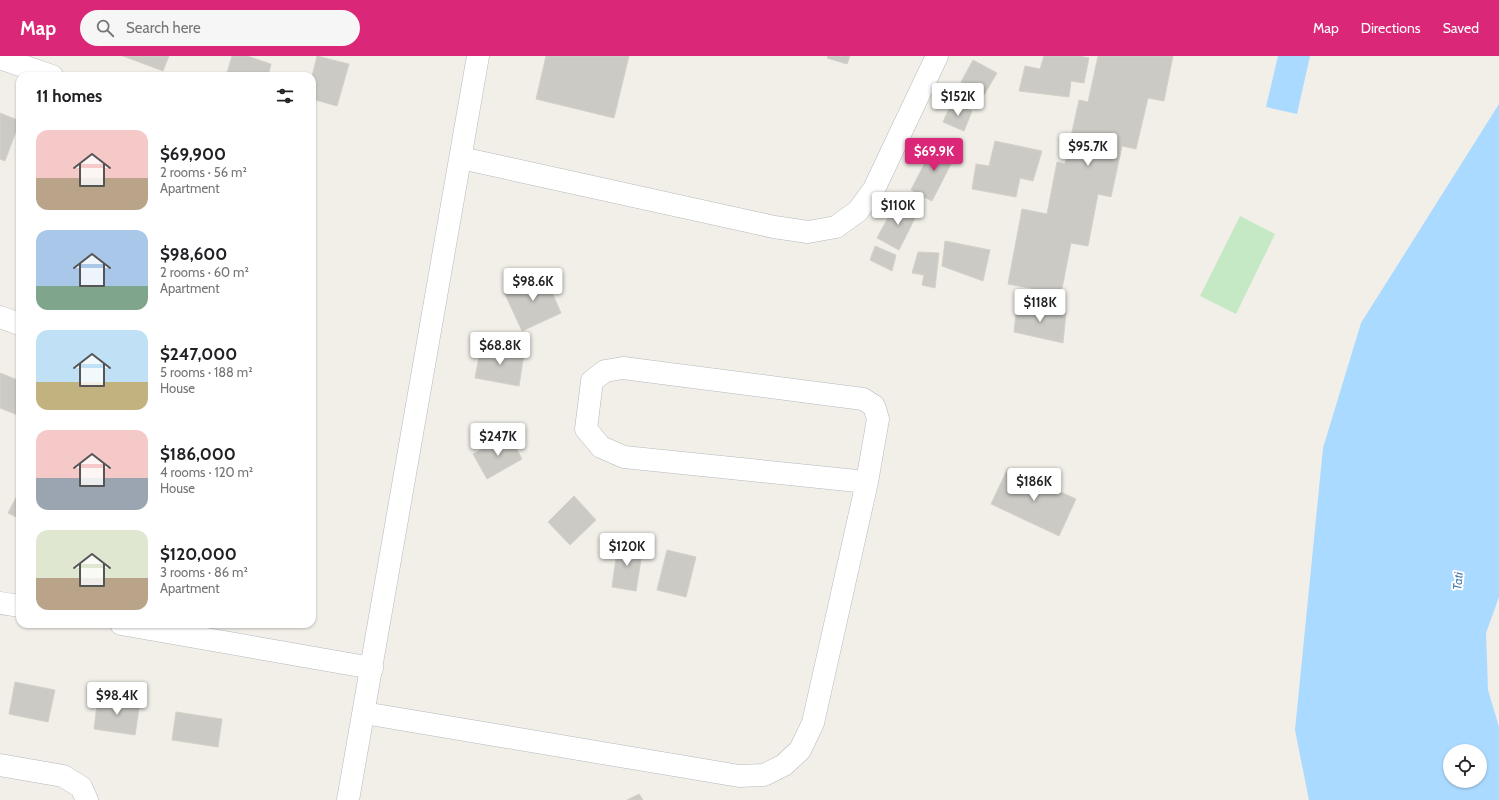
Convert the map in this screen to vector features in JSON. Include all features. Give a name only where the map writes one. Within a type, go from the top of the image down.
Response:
[{"type":"street","points":[[348,800],[478,56]]},
{"type":"street","points":[[461,158],[774,227],[808,232],[836,227],[858,211],[874,189],[937,56]]},
{"type":"street","points":[[0,58],[40,72]]},
{"type":"street","points":[[0,317],[16,323]]},
{"type":"street","points":[[364,713],[739,776],[764,774],[784,765],[800,750],[813,723],[867,482],[878,419],[874,406],[863,399],[623,368],[605,370],[592,381],[586,429],[601,447],[624,457],[867,482]]},
{"type":"street","points":[[0,603],[16,605]]},
{"type":"street","points":[[144,628],[372,668]]},
{"type":"street","points":[[0,765],[63,776],[81,787],[87,800]]},
{"type":"green space","points":[[1240,216],[1275,234],[1236,314],[1200,296]]},
{"type":"water","points":[[1278,56],[1310,56],[1297,114],[1266,107]]},
{"type":"water","name":"Tati","points":[[1499,104],[1499,597],[1486,633],[1488,690],[1499,727],[1499,800],[1309,800],[1295,730],[1323,448],[1361,323]]},
{"type":"building","points":[[123,56],[169,56],[163,71]]},
{"type":"building","points":[[232,56],[247,56],[271,64],[269,72],[227,72]]},
{"type":"building","points":[[317,56],[349,64],[337,106],[316,100],[316,72],[313,72]]},
{"type":"building","points":[[546,56],[629,56],[614,118],[536,99]]},
{"type":"building","points":[[828,56],[850,56],[847,64],[827,58]]},
{"type":"building","points":[[1044,56],[1079,56],[1089,58],[1084,83],[1071,81],[1069,97],[1019,91],[1025,66],[1040,69]]},
{"type":"building","points":[[1098,56],[1173,56],[1164,101],[1148,98],[1136,149],[1122,146],[1111,197],[1098,194],[1088,246],[1071,243],[1061,294],[1008,284],[1022,209],[1047,214],[1057,162],[1065,164],[1079,100],[1088,102]]},
{"type":"building","points":[[973,60],[997,73],[984,95],[961,82]]},
{"type":"building","points":[[952,102],[972,111],[964,131],[943,122]]},
{"type":"building","points":[[0,113],[16,119],[16,132],[5,161],[0,159]]},
{"type":"building","points":[[995,141],[1042,151],[1033,181],[1020,178],[1016,197],[972,189],[976,164],[989,166]]},
{"type":"building","points":[[935,143],[956,154],[932,201],[911,190]]},
{"type":"building","points":[[896,203],[919,210],[899,250],[877,238]]},
{"type":"building","points":[[945,241],[990,250],[983,281],[942,266]]},
{"type":"building","points":[[875,246],[896,255],[892,271],[870,260]]},
{"type":"building","points":[[918,252],[939,253],[935,288],[922,285],[924,275],[912,273]]},
{"type":"building","points":[[544,274],[561,313],[522,331],[504,292]]},
{"type":"building","points":[[1017,304],[1066,312],[1063,343],[1014,332]]},
{"type":"building","points":[[481,346],[524,354],[519,386],[475,378]]},
{"type":"building","points":[[0,373],[16,379],[16,414],[0,408]]},
{"type":"building","points":[[509,435],[522,459],[487,479],[473,454]]},
{"type":"building","points":[[1008,468],[1076,499],[1059,536],[991,504]]},
{"type":"building","points":[[574,496],[596,520],[570,545],[548,522]]},
{"type":"building","points":[[16,498],[16,517],[8,513]]},
{"type":"building","points":[[618,543],[643,547],[636,591],[612,587]]},
{"type":"building","points":[[667,550],[696,557],[686,597],[657,590]]},
{"type":"building","points":[[15,682],[55,690],[48,722],[9,714]]},
{"type":"building","points":[[98,697],[140,702],[135,735],[94,729]]},
{"type":"building","points":[[176,712],[222,719],[218,747],[172,740]]},
{"type":"building","points":[[639,794],[643,800],[627,800]]}]
